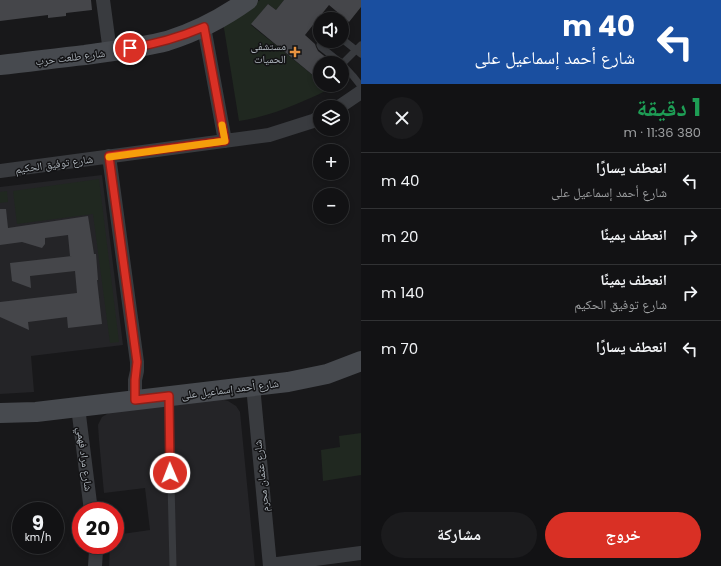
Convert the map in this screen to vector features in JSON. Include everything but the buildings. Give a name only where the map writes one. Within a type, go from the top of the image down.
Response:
[{"type":"street","points":[[103,0],[110,52]]},
{"type":"street","name":"شارع طلعت حرب","points":[[0,65],[110,52],[149,45],[204,27],[221,18],[248,0]]},
{"type":"street","points":[[204,27],[225,141]]},
{"type":"street","points":[[349,100],[361,92]]},
{"type":"street","name":"شارع توفيق الحكيم","points":[[0,171],[269,135],[313,121]]},
{"type":"street","points":[[109,156],[137,362],[135,400]]},
{"type":"street","name":"شارع أحمد إسماعيل على","points":[[0,413],[36,412],[288,382],[340,370],[361,361]]},
{"type":"street","name":"شارع عثمان محرم","points":[[253,386],[270,565]]},
{"type":"street","name":"شارع مراد فهمي","points":[[78,407],[90,502]]},
{"type":"street","points":[[270,565],[361,553]]},
{"type":"street","points":[[96,554],[96,566]]},
{"type":"lane","points":[[349,44],[359,50],[349,58]]},
{"type":"lane","points":[[322,48],[332,56]]},
{"type":"lane","points":[[349,71],[361,86]]},
{"type":"lane","points":[[169,396],[173,566]]},
{"type":"shaded area","points":[[260,0],[284,0],[276,10],[268,4],[251,25],[313,75],[313,92],[323,92],[278,111],[252,119],[239,121],[223,22]]},
{"type":"shaded area","points":[[102,175],[123,345],[31,356],[34,392],[0,394],[0,187]]},
{"type":"shaded area","points":[[99,179],[119,342],[110,343],[93,214],[17,224],[13,191]]},
{"type":"shaded area","points":[[7,191],[8,202],[0,203],[0,192]]},
{"type":"shaded area","points":[[220,399],[228,401],[236,406],[240,412],[255,566],[109,566],[110,554],[124,554],[124,534],[150,530],[145,488],[104,493],[98,425],[102,417],[112,411]]},
{"type":"shaded area","points":[[361,433],[361,475],[323,481],[321,450],[340,447],[339,436]]},
{"type":"slow traffic","points":[[109,157],[225,141],[222,125]]},
{"type":"place","name":"مستشفى الحميات","points":[[295,52]]},
{"type":"route","points":[[130,48],[168,40],[204,27],[225,141],[109,156],[137,362],[135,400],[169,396],[170,473]]}]
